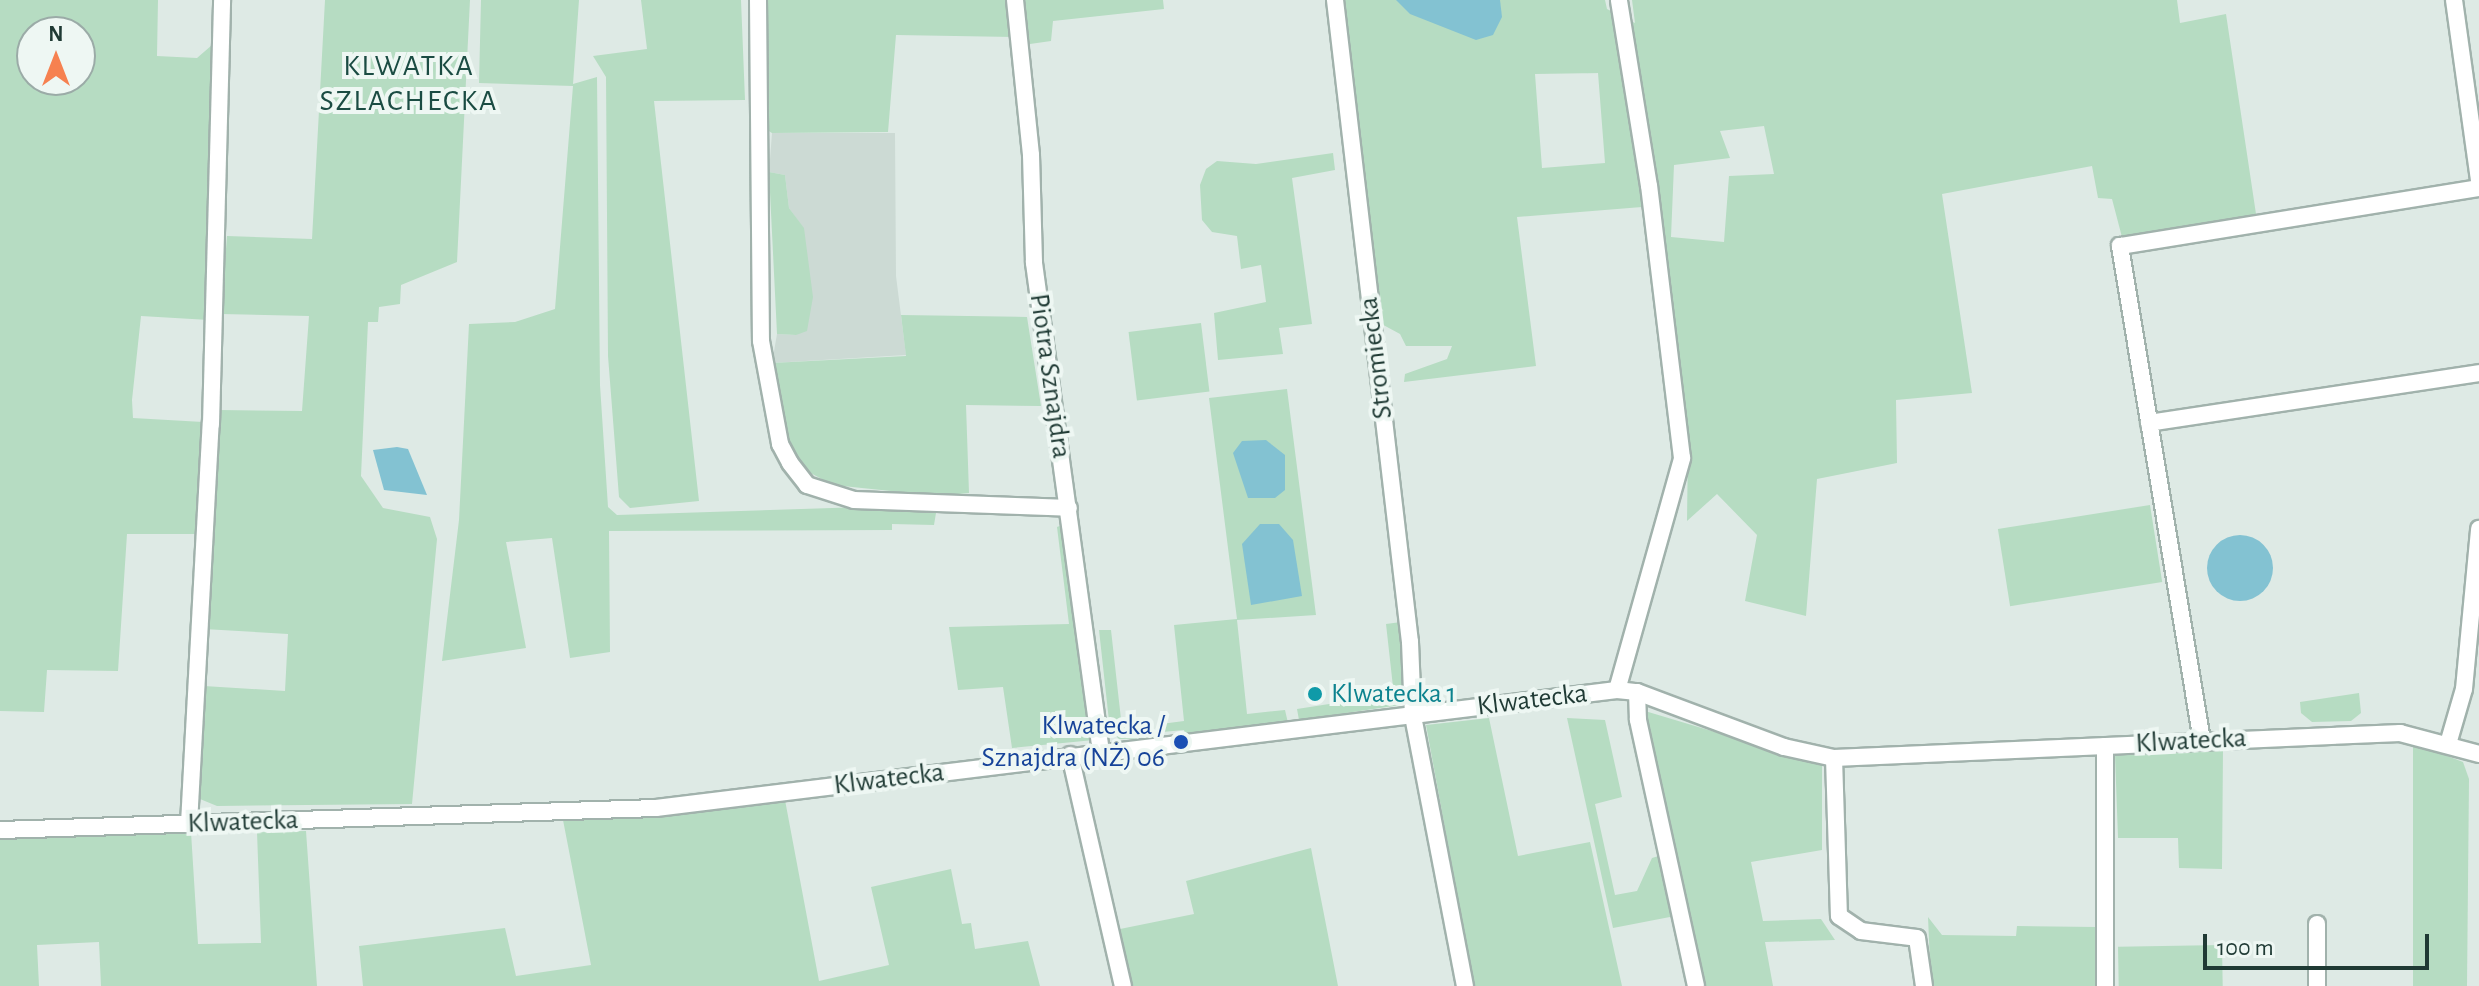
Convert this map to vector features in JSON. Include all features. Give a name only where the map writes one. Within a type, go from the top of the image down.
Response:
[{"type":"street","points":[[189,824],[211,424],[222,0]]},
{"type":"street","points":[[758,0],[761,341],[780,444],[790,463],[807,485],[854,500],[1069,508]]},
{"type":"street","name":"Piotra Sznajdra","points":[[1015,0],[1031,155],[1034,263],[1101,751]]},
{"type":"street","name":"Stromiecka","points":[[1335,0],[1410,642],[1413,716],[1465,986]]},
{"type":"street","points":[[1617,690],[1682,458],[1649,186],[1619,0]]},
{"type":"street","points":[[2454,0],[2479,180]]},
{"type":"street","points":[[2202,741],[2120,246],[2479,188]]},
{"type":"street","points":[[2149,423],[2479,373]]},
{"type":"street","points":[[2448,744],[2464,689],[2479,529]]},
{"type":"street","name":"Klwatecka","points":[[0,830],[656,808],[1617,690],[1637,692],[1784,747],[1834,758],[2400,733],[2479,754]]},
{"type":"street","points":[[1637,692],[1638,720],[1696,986]]},
{"type":"street","points":[[2105,746],[2105,986]]},
{"type":"street","points":[[1070,755],[1123,986]]},
{"type":"street","points":[[1834,758],[1839,916],[1861,931],[1917,938],[1924,986]]},
{"type":"street","points":[[2317,924],[2317,986]]},
{"type":"shaded area","points":[[772,133],[895,133],[896,276],[906,355],[772,363],[777,334],[796,335],[804,229],[789,208],[785,175],[769,172]]},
{"type":"green space","points":[[0,0],[158,0],[157,56],[197,58],[212,45],[218,59],[209,320],[141,316],[132,400],[133,418],[203,422],[197,534],[127,534],[118,671],[47,670],[44,712],[0,711]]},
{"type":"green space","points":[[325,0],[470,0],[457,262],[401,285],[400,304],[379,307],[378,322],[368,322],[361,476],[383,508],[430,517],[437,539],[412,804],[217,806],[200,799],[195,790],[204,686],[285,691],[288,634],[204,629],[218,410],[302,411],[309,316],[221,314],[227,236],[312,239]]},
{"type":"green space","points":[[481,0],[579,0],[573,84],[597,77],[600,385],[608,507],[617,515],[863,507],[936,513],[934,525],[892,524],[892,530],[609,531],[610,652],[570,658],[552,538],[506,542],[526,648],[442,661],[459,520],[469,324],[515,322],[555,309],[573,86],[479,83]]},
{"type":"green space","points":[[641,0],[741,0],[745,100],[654,101],[699,501],[630,508],[619,497],[608,356],[606,77],[593,56],[647,49]]},
{"type":"green space","points":[[764,0],[1009,0],[1014,37],[896,35],[888,132],[772,133],[764,128]]},
{"type":"green space","points":[[1023,0],[1163,0],[1164,9],[1053,21],[1051,41],[1030,44]]},
{"type":"green space","points":[[1343,0],[1605,0],[1607,9],[1635,23],[1632,0],[2177,0],[2180,23],[2226,14],[2256,214],[2123,241],[2112,199],[2098,198],[2092,166],[1942,194],[1972,393],[1896,400],[1897,463],[1817,479],[1806,616],[1745,601],[1757,535],[1717,494],[1687,521],[1688,445],[1672,351],[1660,352],[1642,207],[1517,217],[1536,366],[1404,382],[1405,374],[1447,359],[1452,346],[1406,346],[1400,334],[1376,321]],"holes":[[[1598,73],[1605,163],[1542,168],[1535,74]],[[1764,126],[1774,174],[1729,176],[1724,242],[1671,237],[1674,165],[1730,158],[1720,131]]]},
{"type":"green space","points":[[1333,153],[1335,170],[1292,178],[1312,324],[1279,328],[1283,354],[1218,360],[1214,313],[1266,302],[1261,265],[1241,269],[1237,236],[1212,232],[1202,220],[1200,185],[1206,169],[1217,161],[1256,164]]},
{"type":"green space","points":[[769,172],[785,175],[789,208],[804,228],[813,297],[807,331],[796,335],[777,334]]},
{"type":"green space","points":[[901,315],[1027,317],[1041,406],[966,405],[969,493],[939,496],[833,485],[803,469],[786,447],[772,363],[906,356]]},
{"type":"green space","points":[[1201,323],[1209,391],[1137,400],[1129,332]]},
{"type":"green space","points":[[1287,389],[1316,615],[1237,620],[1247,714],[1285,710],[1288,723],[1185,736],[1184,730],[1162,732],[1161,724],[1184,721],[1174,625],[1237,619],[1209,398]]},
{"type":"green space","points":[[2150,505],[2162,582],[2010,606],[1998,529]]},
{"type":"green space","points":[[1065,524],[1094,740],[1012,748],[1003,687],[958,690],[949,627],[1069,624],[1057,527]]},
{"type":"green space","points":[[1401,622],[1407,704],[1299,720],[1297,709],[1387,695],[1393,687],[1386,624]]},
{"type":"green space","points":[[1099,630],[1111,630],[1122,728],[1151,725],[1153,738],[1119,739],[1110,730]]},
{"type":"green space","points":[[2359,693],[2361,713],[2351,721],[2312,722],[2301,713],[2300,702]]},
{"type":"green space","points":[[1645,711],[1822,764],[1822,850],[1751,862],[1763,921],[1821,919],[1835,940],[1765,942],[1773,986],[1702,986],[1643,723]]},
{"type":"green space","points":[[1489,718],[1518,856],[1590,842],[1622,986],[1474,986],[1426,725]]},
{"type":"green space","points":[[1567,718],[1605,720],[1622,797],[1595,804],[1615,895],[1637,891],[1652,858],[1662,855],[1675,916],[1613,928]]},
{"type":"green space","points":[[2413,743],[2463,762],[2469,779],[2467,986],[2413,986]]},
{"type":"green space","points":[[2223,750],[2222,869],[2179,868],[2178,838],[2118,838],[2115,755]]},
{"type":"green space","points":[[785,800],[819,981],[889,965],[871,887],[951,869],[962,924],[971,923],[975,949],[1028,941],[1040,986],[363,986],[359,946],[505,928],[516,976],[591,965],[563,820]]},
{"type":"green space","points":[[306,831],[317,986],[101,986],[99,942],[37,945],[39,986],[0,986],[0,835],[191,832],[198,944],[261,943],[257,832]]},
{"type":"green space","points":[[1311,848],[1338,986],[1132,986],[1120,929],[1194,914],[1186,881]]},
{"type":"green space","points":[[1928,917],[1942,935],[2016,936],[2017,926],[2096,927],[2096,986],[1931,986]]},
{"type":"green space","points":[[2222,945],[2223,986],[2119,986],[2118,947]]},
{"type":"water","points":[[1396,0],[1500,0],[1502,17],[1493,35],[1476,40],[1410,14]]},
{"type":"water","points":[[1266,440],[1285,455],[1285,490],[1275,498],[1248,498],[1233,453],[1242,441]]},
{"type":"water","points":[[408,449],[427,495],[384,490],[373,450]]},
{"type":"water","points":[[1260,524],[1279,524],[1293,540],[1302,596],[1251,605],[1242,544]]},
{"type":"water","points":[[2240,535],[2263,545],[2273,568],[2263,591],[2240,601],[2217,591],[2207,568],[2217,545]]},
{"type":"place","name":"Klwatecka 1","points":[[1315,694]]},
{"type":"place","name":"Klwatecka / Sznajdra (NŻ) 06","points":[[1181,742]]},
{"type":"district","name":"KLWATKA SZLACHECKA","points":[[409,83]]}]
